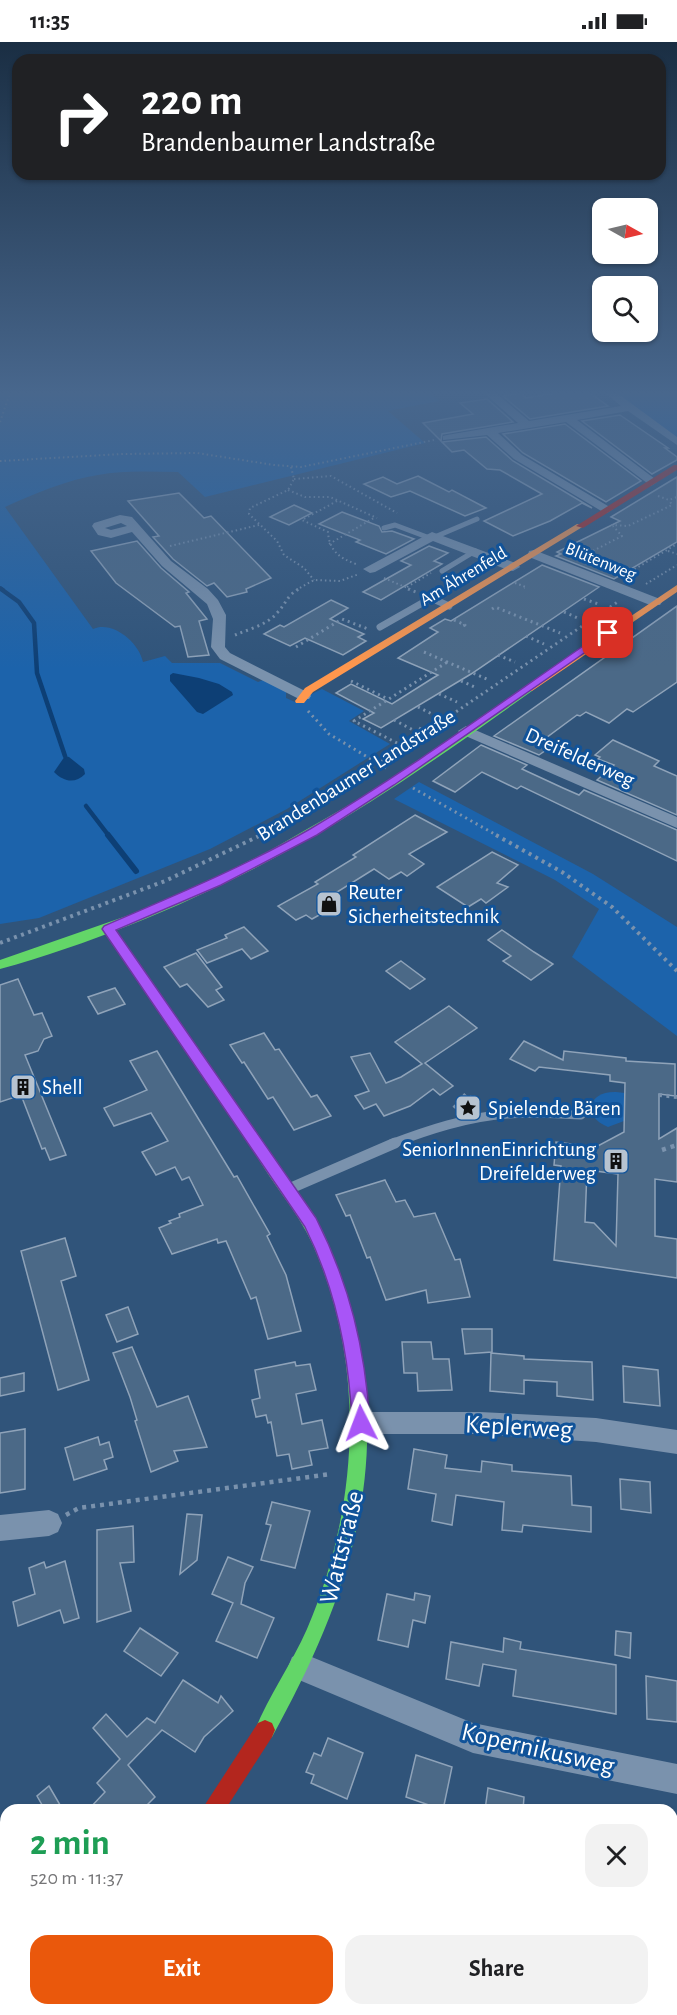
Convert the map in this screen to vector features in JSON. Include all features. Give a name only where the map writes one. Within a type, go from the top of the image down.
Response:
[{"type":"street","points":[[566,485],[607,509]]},
{"type":"street","name":"Am Ährenfeld","points":[[302,698],[309,690],[647,485]]},
{"type":"street","points":[[135,528],[171,568],[212,601],[220,618],[218,647],[225,656],[302,698]]},
{"type":"street","points":[[370,568],[432,536],[513,567]]},
{"type":"street","name":"Blütenweg","points":[[534,554],[655,602]]},
{"type":"street","name":"Brandenbaumer Landstraße","points":[[0,965],[108,929],[208,886],[276,852],[355,806],[677,588]]},
{"type":"street","name":"Dreifelderweg","points":[[466,731],[677,823]]},
{"type":"street","name":"Wattstraße","points":[[108,929],[289,1189],[310,1223],[328,1257],[342,1299],[358,1375],[361,1423],[355,1511],[332,1596],[302,1667],[260,1739],[217,1804]]},
{"type":"street","name":"Keplerweg","points":[[361,1423],[480,1423],[596,1430],[677,1442]]},
{"type":"street","points":[[0,1528],[49,1523]]},
{"type":"street","name":"Kopernikusweg","points":[[302,1667],[473,1738],[677,1779]]},
{"type":"lane","points":[[384,528],[395,525],[432,536],[477,519]]},
{"type":"lane","points":[[442,571],[475,551]]},
{"type":"lane","points":[[378,626],[431,598],[449,606]]},
{"type":"lane","points":[[289,1189],[420,1134],[456,1123],[494,1115],[524,1113],[581,1115]]},
{"type":"path","points":[[291,485],[288,490],[250,508],[249,514],[277,541],[285,555],[304,568],[314,580]]},
{"type":"path","points":[[348,485],[429,530],[432,536]]},
{"type":"path","points":[[288,490],[304,497],[330,497],[375,518]]},
{"type":"path","points":[[593,517],[613,525],[628,526],[672,506],[669,500]]},
{"type":"path","points":[[337,501],[302,520],[328,532],[328,545],[341,558],[370,568],[382,577],[431,598]]},
{"type":"path","points":[[328,545],[375,518],[383,516]]},
{"type":"path","points":[[154,549],[260,525]]},
{"type":"path","points":[[585,555],[622,536],[613,525]]},
{"type":"path","points":[[609,584],[677,544]]},
{"type":"path","points":[[667,550],[677,554]]},
{"type":"path","points":[[0,943],[94,909],[224,854],[292,817],[378,764],[677,565]]},
{"type":"path","points":[[218,639],[265,623],[278,613],[289,594],[314,580],[340,581],[370,568]]},
{"type":"path","points":[[584,599],[601,605]]},
{"type":"path","points":[[492,609],[495,607],[560,633]]},
{"type":"path","points":[[564,612],[580,619]]},
{"type":"path","points":[[297,647],[342,619],[367,630],[378,626]]},
{"type":"path","points":[[526,636],[544,644]]},
{"type":"path","points":[[424,652],[489,680]]},
{"type":"path","points":[[498,655],[515,663]]},
{"type":"path","points":[[397,743],[354,721],[449,661]]},
{"type":"path","points":[[351,681],[388,699]]},
{"type":"path","points":[[461,681],[477,688]]},
{"type":"path","points":[[439,694],[457,702]]},
{"type":"path","points":[[302,698],[321,728],[378,764]]},
{"type":"path","points":[[418,707],[436,716]]},
{"type":"path","points":[[394,720],[426,731]]},
{"type":"path","points":[[408,786],[570,878],[612,907],[677,971]]},
{"type":"path","points":[[659,1095],[677,1097]]},
{"type":"path","points":[[662,1150],[677,1145]]},
{"type":"path","points":[[49,1523],[79,1508],[359,1470]]},
{"type":"shaded area","points":[[0,485],[59,485],[5,507],[93,629],[108,628],[124,635],[136,647],[143,662],[165,656],[172,663],[220,663],[258,682],[263,680],[286,691],[286,698],[295,702],[322,689],[364,711],[349,721],[390,744],[287,809],[210,849],[39,918],[0,924]]},
{"type":"shaded area","points":[[192,485],[254,485],[205,497]]},
{"type":"shaded area","points":[[173,673],[219,684],[233,695],[203,714],[197,712],[170,681],[170,675]]},
{"type":"shaded area","points":[[65,756],[84,769],[85,774],[70,780],[54,772]]},
{"type":"shaded area","points":[[419,782],[593,874],[677,927],[677,1036],[572,957],[599,909],[555,880],[394,799]]},
{"type":"shaded area","points":[[616,1092],[625,1093],[624,1121],[608,1127],[594,1117],[591,1105],[599,1096]]},
{"type":"building","points":[[366,485],[436,485],[449,492],[452,490],[486,508],[465,516],[410,491],[391,497]]},
{"type":"building","points":[[526,485],[553,485],[592,508],[582,503],[550,521],[513,536],[484,521],[542,494]]},
{"type":"building","points":[[577,485],[634,485],[606,502]]},
{"type":"building","points":[[664,485],[677,485],[677,542],[614,579],[556,556],[561,554],[557,552],[620,521],[611,517]]},
{"type":"building","points":[[179,493],[204,518],[211,516],[271,578],[246,589],[247,592],[227,597],[214,583],[207,586],[173,559],[153,537],[159,536],[128,501]]},
{"type":"building","points":[[294,505],[312,513],[289,525],[270,517]]},
{"type":"building","points":[[342,512],[379,526],[382,532],[392,531],[414,539],[386,554],[356,542],[360,540],[319,524]]},
{"type":"building","points":[[137,541],[161,568],[189,592],[186,593],[207,619],[199,621],[209,655],[188,657],[180,626],[175,627],[116,583],[91,551]]},
{"type":"building","points":[[429,546],[448,553],[434,561],[442,564],[381,600],[363,592],[411,565],[401,561]]},
{"type":"building","points":[[542,565],[599,587],[471,674],[381,728],[363,719],[374,713],[336,693],[351,684],[392,704],[438,675],[398,658],[438,632],[430,628],[445,619],[451,621]]},
{"type":"building","points":[[331,600],[348,608],[330,619],[364,634],[358,637],[366,641],[343,655],[305,638],[290,646],[264,634],[280,625],[284,627]]},
{"type":"building","points":[[677,606],[677,682],[633,712],[627,709],[609,723],[586,712],[580,716],[577,715],[546,738],[550,740],[547,742],[553,745],[539,755],[494,736]]},
{"type":"building","points":[[613,740],[659,761],[654,766],[677,776],[677,815],[597,780],[614,765],[598,759],[600,757],[595,755]]},
{"type":"building","points":[[481,745],[527,765],[522,769],[579,795],[584,790],[677,830],[677,861],[521,786],[517,789],[482,772],[455,792],[433,781]]},
{"type":"building","points":[[415,815],[447,832],[409,854],[424,864],[407,876],[401,872],[389,879],[374,869],[329,897],[339,904],[312,919],[306,915],[296,920],[278,906],[318,884],[315,882],[356,857],[353,855]]},
{"type":"building","points":[[492,852],[518,865],[497,883],[508,887],[486,903],[481,899],[468,907],[437,887]]},
{"type":"building","points":[[244,927],[268,951],[251,959],[242,949],[207,963],[197,950],[227,938],[225,935]]},
{"type":"building","points":[[502,930],[553,964],[531,980],[503,961],[511,956],[488,940]]},
{"type":"building","points":[[196,953],[222,987],[216,990],[224,1000],[208,1007],[187,984],[180,987],[164,967]]},
{"type":"building","points":[[401,961],[425,979],[410,989],[386,971]]},
{"type":"building","points":[[18,979],[34,1015],[42,1013],[52,1036],[44,1039],[38,1051],[25,1055],[66,1155],[50,1160],[45,1148],[42,1149],[21,1095],[0,1102],[0,985]]},
{"type":"building","points":[[115,988],[125,1004],[98,1014],[88,997]]},
{"type":"building","points":[[449,1006],[477,1028],[425,1063],[453,1086],[440,1095],[433,1089],[410,1106],[384,1116],[376,1104],[364,1109],[355,1096],[369,1091],[351,1057],[370,1053],[386,1083],[401,1077],[422,1064],[395,1042]]},
{"type":"building","points":[[264,1033],[275,1050],[279,1049],[311,1097],[317,1095],[331,1116],[294,1130],[273,1097],[268,1099],[230,1045]]},
{"type":"building","name":"SeniorInnenEinrichtung Dreifelderweg","points":[[524,1041],[563,1060],[564,1051],[626,1058],[626,1061],[675,1064],[675,1096],[659,1094],[659,1139],[677,1128],[677,1182],[655,1179],[655,1236],[677,1239],[677,1278],[554,1260],[561,1166],[554,1165],[556,1142],[596,1147],[624,1132],[625,1083],[610,1081],[610,1075],[539,1067],[535,1071],[510,1059]],"holes":[[[587,1170],[618,1174],[616,1246],[594,1223],[585,1222]]]},
{"type":"building","points":[[157,1051],[234,1177],[237,1176],[270,1234],[267,1236],[286,1275],[301,1331],[268,1339],[256,1297],[251,1299],[226,1241],[218,1243],[217,1239],[172,1254],[159,1228],[180,1217],[179,1214],[203,1205],[189,1177],[182,1180],[175,1167],[156,1175],[142,1152],[168,1141],[151,1113],[114,1126],[104,1108],[147,1090],[130,1061]]},
{"type":"building","points":[[385,1180],[396,1202],[405,1200],[414,1217],[435,1213],[455,1260],[460,1259],[470,1297],[428,1303],[426,1290],[386,1300],[370,1257],[367,1258],[350,1215],[346,1216],[336,1195]]},
{"type":"building","points":[[65,1238],[76,1276],[61,1281],[89,1380],[58,1390],[21,1251]]},
{"type":"building","points":[[128,1307],[138,1334],[117,1342],[106,1315]]},
{"type":"building","points":[[462,1329],[492,1329],[492,1352],[465,1354]]},
{"type":"building","points":[[402,1342],[431,1342],[433,1359],[449,1359],[452,1390],[418,1391],[417,1373],[404,1373]]},
{"type":"building","points":[[132,1347],[157,1407],[188,1396],[207,1447],[174,1451],[178,1461],[151,1472],[130,1397],[113,1353]]},
{"type":"building","points":[[491,1353],[524,1356],[524,1359],[592,1362],[593,1400],[557,1396],[557,1382],[524,1380],[524,1394],[490,1391]]},
{"type":"building","points":[[295,1362],[296,1366],[310,1364],[316,1390],[296,1394],[302,1424],[322,1420],[328,1448],[309,1451],[312,1465],[292,1469],[289,1454],[277,1456],[271,1422],[268,1423],[266,1415],[256,1417],[252,1400],[260,1398],[255,1370]]},
{"type":"building","points":[[623,1366],[658,1370],[660,1406],[624,1402]]},
{"type":"building","points":[[24,1373],[24,1391],[0,1396],[0,1378]]},
{"type":"building","points":[[25,1429],[25,1489],[0,1493],[0,1433]]},
{"type":"building","points":[[98,1437],[100,1445],[109,1442],[113,1457],[104,1460],[107,1469],[74,1480],[65,1448]]},
{"type":"building","points":[[414,1449],[447,1455],[445,1468],[481,1472],[482,1461],[512,1465],[512,1471],[571,1476],[572,1505],[591,1507],[591,1532],[523,1525],[522,1532],[502,1530],[504,1502],[456,1495],[452,1525],[432,1521],[436,1494],[408,1489]]},
{"type":"building","points":[[620,1479],[650,1482],[651,1513],[621,1509]]},
{"type":"building","points":[[272,1502],[310,1511],[295,1568],[261,1560],[271,1525],[266,1524]]},
{"type":"building","points":[[187,1514],[202,1515],[197,1560],[180,1574]]},
{"type":"building","points":[[133,1526],[134,1562],[120,1563],[131,1611],[97,1622],[97,1530]]},
{"type":"building","points":[[228,1557],[253,1567],[245,1583],[241,1604],[274,1618],[257,1658],[216,1641],[233,1603],[212,1594]]},
{"type":"building","points":[[65,1561],[79,1618],[64,1623],[60,1610],[18,1626],[13,1602],[35,1594],[29,1568],[44,1562],[46,1568]]},
{"type":"building","points":[[415,1593],[430,1596],[425,1623],[413,1620],[408,1647],[378,1640],[387,1594],[414,1600]]},
{"type":"building","points":[[140,1628],[178,1653],[161,1676],[124,1651]]},
{"type":"building","points":[[616,1631],[631,1633],[630,1658],[615,1655]]},
{"type":"building","points":[[504,1638],[521,1642],[520,1649],[616,1665],[616,1714],[513,1696],[516,1670],[483,1664],[479,1686],[446,1679],[451,1642],[503,1652]]},
{"type":"building","points":[[646,1676],[677,1681],[677,1722],[647,1719]]},
{"type":"building","points":[[183,1680],[218,1703],[221,1696],[233,1711],[204,1737],[195,1752],[162,1730],[128,1765],[155,1797],[148,1804],[94,1804],[105,1792],[97,1783],[120,1759],[93,1728],[106,1714],[127,1737],[147,1718],[155,1723]]},
{"type":"building","points":[[328,1738],[363,1753],[347,1799],[311,1783],[314,1775],[306,1772],[314,1753],[321,1756]]},
{"type":"building","points":[[416,1755],[452,1767],[444,1804],[426,1804],[406,1797]]},
{"type":"building","points":[[49,1786],[60,1804],[42,1804],[37,1796]]},
{"type":"building","points":[[488,1788],[524,1797],[523,1804],[486,1804]]},
{"type":"waterway","points":[[1,589],[19,602],[34,623],[37,673],[65,756]]},
{"type":"waterway","points":[[86,806],[109,836]]},
{"type":"waterway","points":[[108,835],[136,871]]},
{"type":"traffic: fast","points":[[0,965],[139,916],[207,887],[273,854],[372,796],[528,689]]},
{"type":"traffic: fast","points":[[261,1151],[305,1214],[330,1269],[345,1317],[356,1372],[360,1426],[357,1479],[348,1531],[334,1582],[315,1632],[292,1682],[265,1730]]},
{"type":"traffic: slow","points":[[300,701],[309,690],[580,526]]},
{"type":"traffic: slow","points":[[528,689],[677,588]]},
{"type":"traffic: jam","points":[[580,526],[647,485]]},
{"type":"traffic: jam","points":[[108,929],[261,1151]]},
{"type":"traffic: jam","points":[[217,1804],[265,1730]]},
{"type":"place","name":"Reuter Sicherheitstechnik","points":[[329,904]]},
{"type":"place","name":"Shell","points":[[23,1087]]},
{"type":"place","name":"Spielende Bären","points":[[468,1108]]},
{"type":"place","name":"SeniorInnenEinrichtung Dreifelderweg","points":[[616,1161]]},
{"type":"route","points":[[361,1423],[358,1375],[351,1333],[328,1257],[289,1189],[108,929],[239,872],[313,832],[390,783],[608,633]]}]
